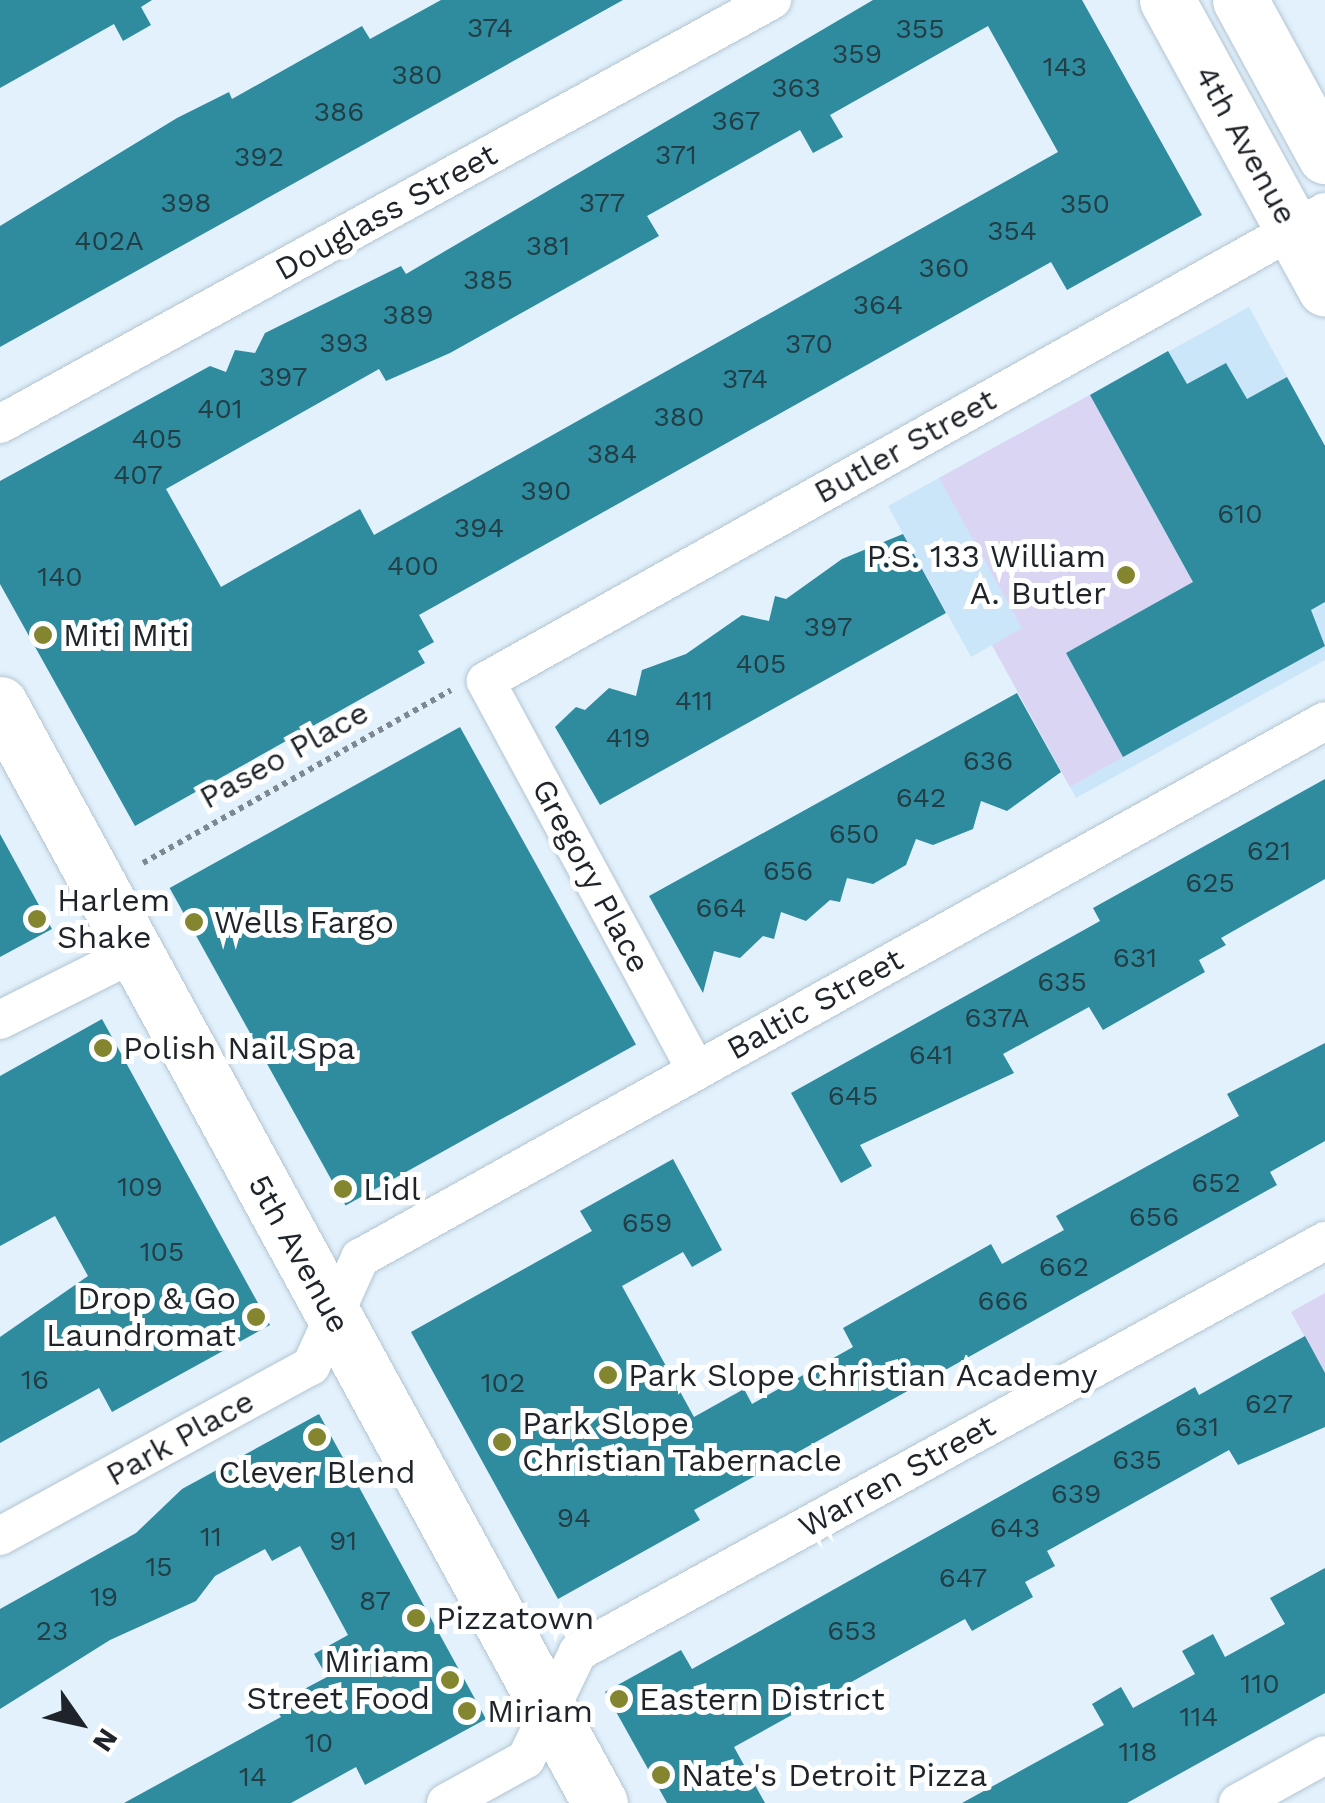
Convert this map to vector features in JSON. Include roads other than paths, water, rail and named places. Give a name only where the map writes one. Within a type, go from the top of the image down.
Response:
[{"type":"street","name":"Douglass Street","points":[[0,424],[772,0]]},
{"type":"street","name":"4th Avenue","points":[[1167,0],[1309,221],[1325,289]]},
{"type":"street","name":"4th Avenue","points":[[1240,0],[1325,156]]},
{"type":"street","name":"Butler Street","points":[[468,686],[1309,221]]},
{"type":"street","name":"Gregory Place","points":[[468,686],[696,1070]]},
{"type":"street","name":"5th Avenue","points":[[0,704],[600,1803]]},
{"type":"street","name":"Baltic Street","points":[[333,1314],[360,1258],[1325,721]]},
{"type":"street","points":[[0,1020],[134,953]]},
{"type":"street","name":"Warren Street","points":[[446,1803],[526,1759],[578,1652],[1325,1241]]},
{"type":"street","name":"Park Place","points":[[0,1536],[311,1366],[333,1314]]},
{"type":"street","points":[[1238,1803],[1325,1755]]},
{"type":"place","name":"P.S. 133 William A. Butler","points":[[1126,575]]},
{"type":"place","name":"Miti Miti","points":[[43,635]]},
{"type":"place","name":"Harlem Shake","points":[[37,919]]},
{"type":"place","name":"Wells Fargo","points":[[194,922]]},
{"type":"place","name":"Polish Nail Spa","points":[[103,1048]]},
{"type":"place","name":"Lidl","points":[[343,1189]]},
{"type":"place","name":"Drop & Go Laundromat","points":[[256,1317]]},
{"type":"place","name":"Park Slope Christian Academy","points":[[608,1375]]},
{"type":"place","name":"Clever Blend","points":[[317,1437]]},
{"type":"place","name":"Park Slope Christian Tabernacle","points":[[502,1442]]},
{"type":"place","name":"Pizzatown","points":[[416,1618]]},
{"type":"place","name":"Miriam Street Food","points":[[450,1680]]},
{"type":"place","name":"Eastern District","points":[[619,1699]]},
{"type":"place","name":"Miriam","points":[[467,1711]]},
{"type":"place","name":"Nate's Detroit Pizza","points":[[661,1775]]}]
